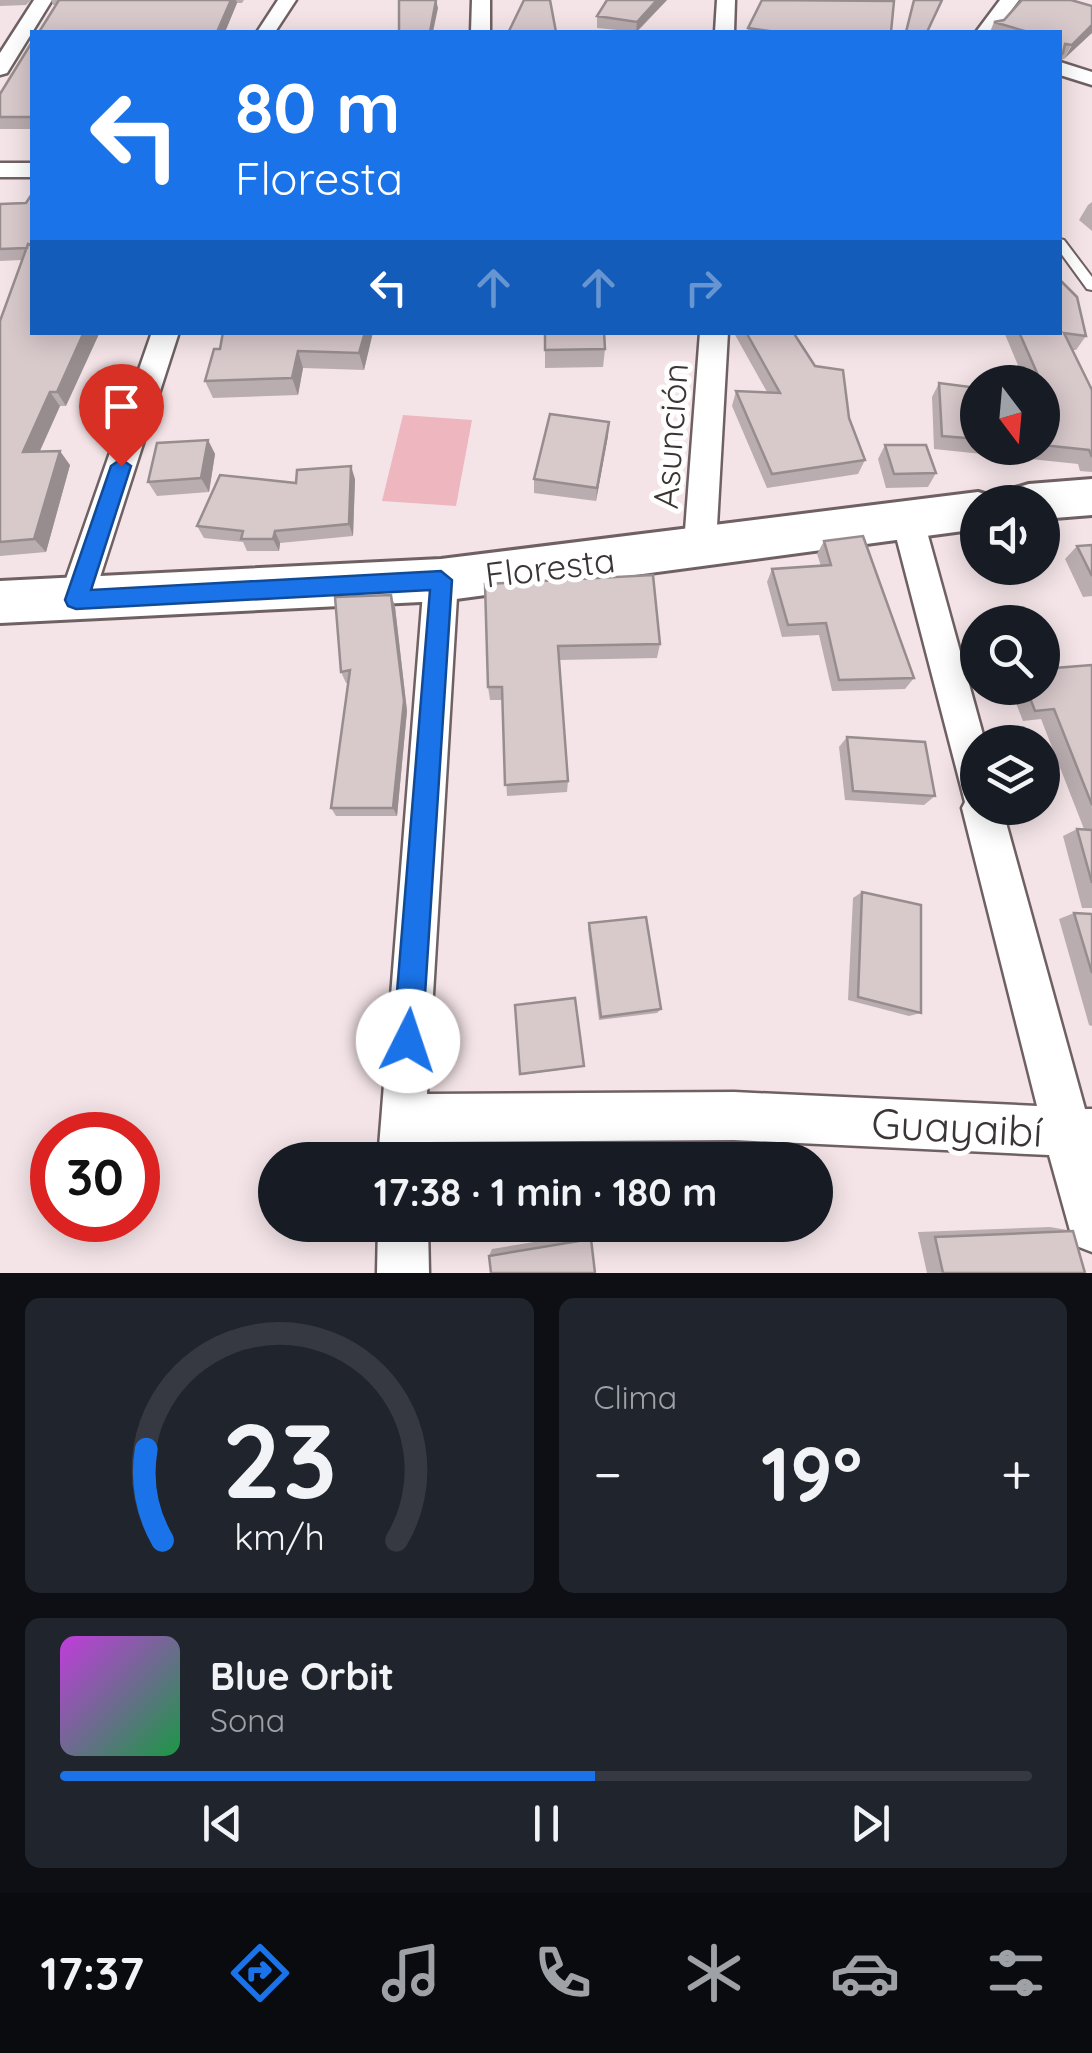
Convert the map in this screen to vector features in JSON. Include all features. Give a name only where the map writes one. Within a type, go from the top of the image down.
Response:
[{"type":"street","points":[[0,70],[43,0]]},
{"type":"street","points":[[267,30],[287,0]]},
{"type":"street","points":[[481,0],[481,30]]},
{"type":"street","points":[[725,30],[726,0]]},
{"type":"street","points":[[988,30],[1010,0]]},
{"type":"street","points":[[1062,69],[1092,79]]},
{"type":"street","points":[[1062,78],[1092,88]]},
{"type":"street","points":[[0,170],[30,170]]},
{"type":"street","points":[[76,600],[165,335]]},
{"type":"street","name":"Asunción","points":[[700,544],[714,335]]},
{"type":"street","points":[[1060,500],[1092,497]]},
{"type":"street","name":"Floresta","points":[[0,602],[441,580],[960,513]]},
{"type":"street","points":[[908,521],[961,725]]},
{"type":"street","points":[[402,1139],[441,580]]},
{"type":"street","points":[[987,825],[1079,1133],[1092,1227]]},
{"type":"street","name":"Guayaibí","points":[[402,1139],[734,1116],[1079,1133]]},
{"type":"street","points":[[402,1242],[403,1273]]},
{"type":"lane","points":[[1062,246],[1092,286]]},
{"type":"shaded area","points":[[403,415],[472,420],[456,506],[382,501]]},
{"type":"building","points":[[59,0],[231,0],[218,30],[40,30]]},
{"type":"building","points":[[399,0],[436,0],[430,30],[399,30]]},
{"type":"building","points":[[524,0],[550,0],[556,30],[509,30]]},
{"type":"building","points":[[607,0],[657,0],[637,22],[597,16]]},
{"type":"building","points":[[762,0],[894,1],[891,30],[748,28]]},
{"type":"building","points":[[914,0],[942,0],[928,30],[906,30]]},
{"type":"building","points":[[1022,0],[1071,0],[1092,6],[1092,25],[1072,45],[1065,44],[1062,54],[1062,30],[1021,30],[994,22],[1004,20]]},
{"type":"building","points":[[30,45],[30,117],[0,117],[0,94]]},
{"type":"building","points":[[30,197],[30,244],[27,248],[0,249],[0,204],[26,203]]},
{"type":"building","points":[[28,244],[30,335],[83,335],[57,392],[50,392],[23,452],[60,451],[34,539],[0,542],[0,321]]},
{"type":"building","points":[[1062,282],[1077,297],[1086,336],[1064,333],[1092,390],[1092,457],[1089,450],[1060,447],[1060,365],[1034,365],[1020,335],[1062,335]]},
{"type":"building","points":[[222,335],[364,335],[359,353],[298,351],[292,378],[205,381],[214,349],[220,349]]},
{"type":"building","points":[[545,335],[604,335],[605,349],[545,350]]},
{"type":"building","points":[[748,335],[795,335],[815,366],[843,370],[849,418],[865,460],[772,474],[736,391],[780,393]]},
{"type":"building","points":[[939,383],[960,386],[960,438],[942,436]]},
{"type":"building","points":[[550,414],[609,422],[597,488],[534,479]]},
{"type":"building","points":[[208,440],[201,478],[148,482],[157,443]]},
{"type":"building","points":[[885,445],[926,445],[936,473],[894,474]]},
{"type":"building","points":[[351,466],[349,524],[275,531],[273,539],[241,539],[243,531],[197,526],[220,475],[296,483],[297,470]]},
{"type":"building","points":[[863,536],[914,678],[839,680],[826,623],[788,625],[772,569],[831,565],[824,541]]},
{"type":"building","points":[[1092,545],[1092,576],[1077,546]]},
{"type":"building","points":[[653,575],[660,644],[558,646],[568,781],[505,785],[502,687],[488,687],[485,584]]},
{"type":"building","points":[[391,595],[404,701],[393,808],[331,808],[350,670],[341,672],[335,597]]},
{"type":"building","points":[[1092,665],[1092,805],[1054,709],[1035,711],[1033,705],[1060,705],[1060,668]]},
{"type":"building","points":[[847,737],[925,742],[935,796],[853,791]]},
{"type":"building","points":[[1077,829],[1092,830],[1092,883]]},
{"type":"building","points":[[862,892],[921,905],[921,1013],[858,997]]},
{"type":"building","points":[[1074,913],[1092,914],[1092,973]]},
{"type":"building","points":[[646,917],[661,1009],[601,1017],[589,923]]},
{"type":"building","points":[[575,998],[584,1066],[520,1074],[515,1005]]},
{"type":"building","points":[[1073,1231],[1085,1273],[943,1273],[935,1237]]},
{"type":"building","points":[[591,1242],[595,1273],[491,1273],[489,1256]]},
{"type":"route","points":[[121,466],[76,600],[441,580],[408,1041]]}]
